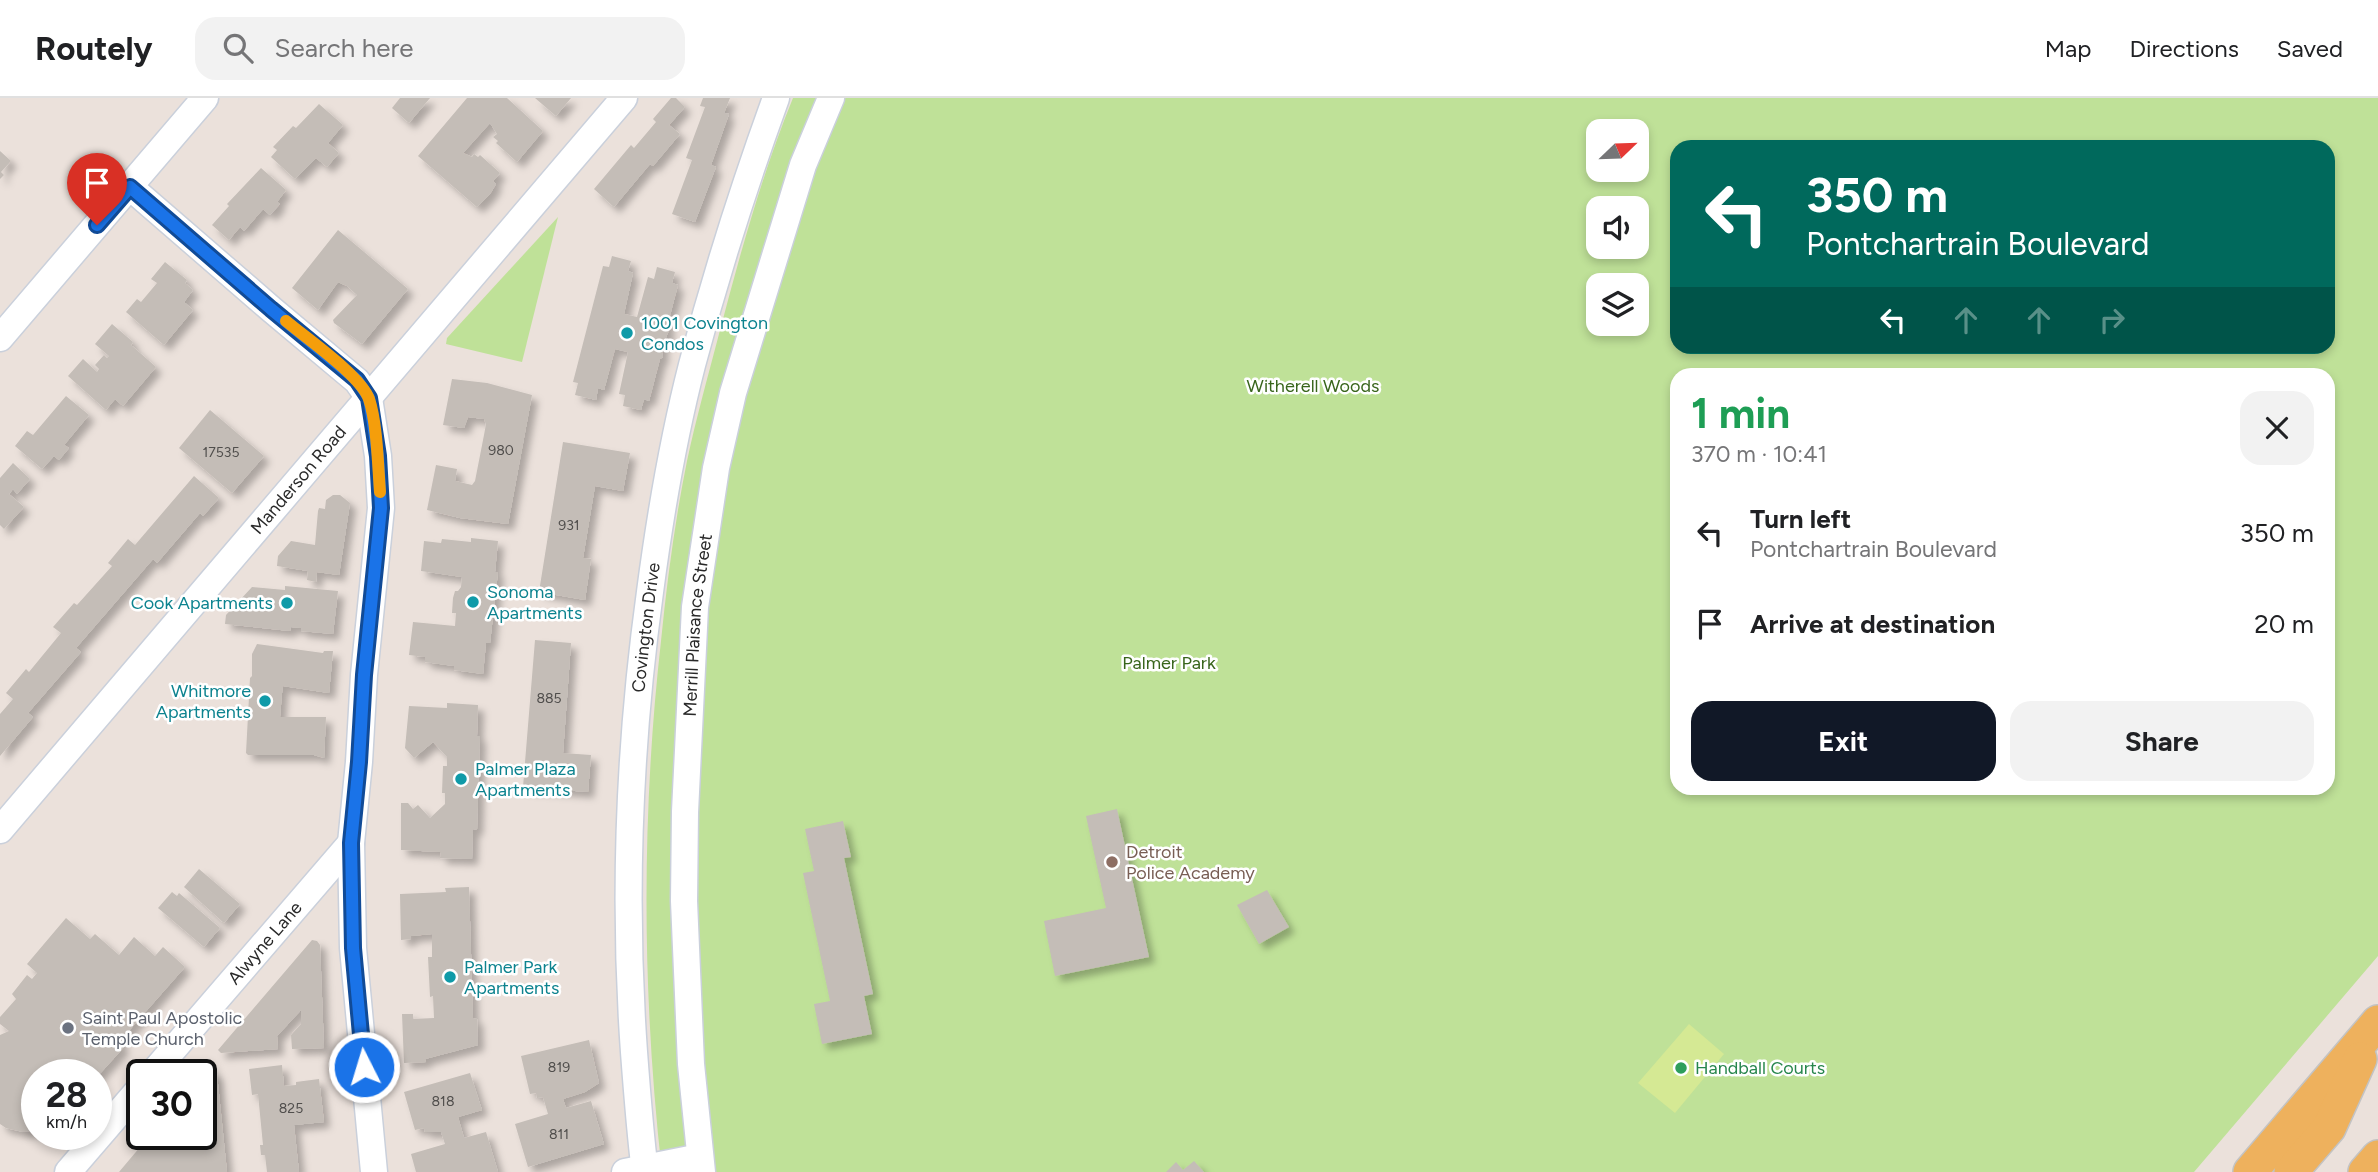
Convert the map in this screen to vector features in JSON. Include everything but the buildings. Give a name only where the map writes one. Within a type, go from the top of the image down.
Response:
[{"type":"main road","points":[[2250,1172],[2377,1023]]},
{"type":"main road","points":[[2291,1172],[2329,1128],[2377,1023]]},
{"type":"main road","points":[[2365,1172],[2378,1157]]},
{"type":"street","points":[[0,338],[205,98]]},
{"type":"street","name":"Manderson Road","points":[[0,830],[624,98]]},
{"type":"street","name":"Covington Drive","points":[[638,1171],[632,1022],[630,811],[646,624],[666,487],[692,367],[724,248],[776,98]]},
{"type":"street","name":"Merrill Plaisance Street","points":[[701,1165],[691,1064],[684,901],[685,812],[695,607],[716,467],[733,393],[800,176],[831,98]]},
{"type":"street","points":[[130,187],[357,380],[369,398],[378,456],[381,508],[351,843],[353,948],[374,1172]]},
{"type":"street","name":"Alwyne Lane","points":[[165,1059],[351,843]]},
{"type":"street","points":[[68,1172],[126,1105]]},
{"type":"street","points":[[638,1171],[701,1165]]},
{"type":"green space","name":"Palmer Park","points":[[793,98],[2378,98],[2378,956],[2194,1172],[662,1172],[655,1106],[646,906],[654,707],[672,551],[687,461],[743,244]]},
{"type":"green space","points":[[558,217],[522,362],[446,344],[447,338]]},
{"type":"green space","name":"Handball Courts","points":[[1689,1024],[1724,1054],[1675,1113],[1638,1083]]},
{"type":"slow traffic","points":[[286,321],[357,380],[369,398],[378,456],[380,492]]},
{"type":"place","name":"1001 Covington Condos","points":[[627,333]]},
{"type":"place","name":"Sonoma Apartments","points":[[473,602]]},
{"type":"place","name":"Cook Apartments","points":[[287,603]]},
{"type":"place","name":"Whitmore Apartments","points":[[265,701]]},
{"type":"place","name":"Palmer Plaza Apartments","points":[[461,779]]},
{"type":"place","name":"Detroit Police Academy","points":[[1112,862]]},
{"type":"place","name":"Palmer Park Apartments","points":[[450,977]]},
{"type":"place","name":"Saint Paul Apostolic Temple Church","points":[[68,1028]]},
{"type":"place","name":"Handball Courts","points":[[1681,1068]]},
{"type":"route","points":[[97,225],[130,187],[357,380],[369,398],[378,456],[381,508],[351,843],[353,948],[364,1067]]},
{"type":"park label","name":"Witherell Woods","points":[[1313,386]]}]
